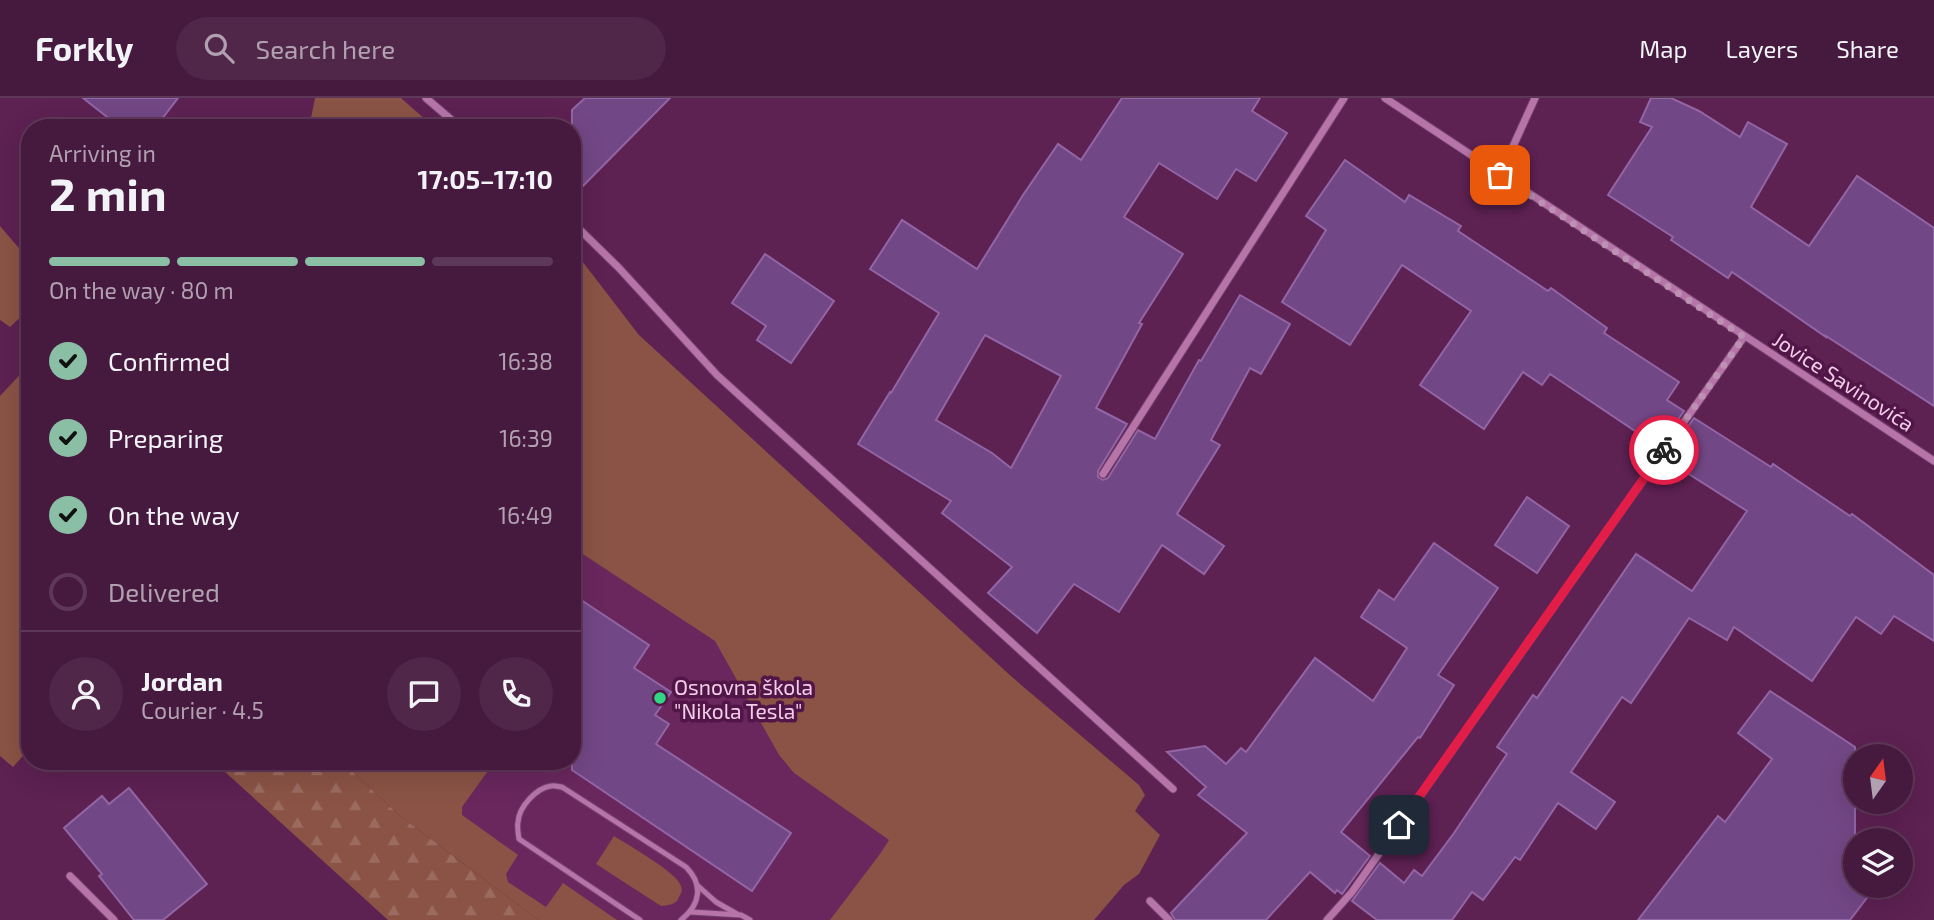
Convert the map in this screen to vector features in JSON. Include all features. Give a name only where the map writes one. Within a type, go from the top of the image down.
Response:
[{"type":"street","points":[[426,98],[450,119]]},
{"type":"street","points":[[1103,474],[1344,98]]},
{"type":"street","name":"Jovice Savinovića","points":[[1385,98],[1934,461]]},
{"type":"street","points":[[1500,175],[1535,98]]},
{"type":"street","points":[[581,231],[619,268],[717,375],[1173,789]]},
{"type":"street","points":[[1327,920],[1352,892],[1744,337]]},
{"type":"street","points":[[70,876],[114,920]]},
{"type":"street","points":[[1150,901],[1169,920]]},
{"type":"lane","points":[[640,920],[519,839],[520,813],[533,796],[552,785],[562,787],[686,867],[695,876],[698,885],[716,902],[750,920]]},
{"type":"lane","points":[[681,920],[691,912],[698,885]]},
{"type":"lane","points":[[691,912],[741,915]]},
{"type":"shaded area","name":"Osnovna škola \"Nikola Tesla\"","points":[[581,553],[716,641],[779,755],[794,773],[890,840],[881,855],[979,920],[538,920],[399,815],[426,770],[581,770]]},
{"type":"green space","points":[[315,98],[401,98],[425,119],[311,119]]},
{"type":"green space","points":[[0,226],[21,250],[21,317],[10,327],[0,320]]},
{"type":"green space","points":[[581,260],[639,335],[1012,677],[1139,785],[1145,795],[1135,811],[1160,835],[1139,874],[1124,885],[1094,920],[830,920],[889,840],[794,773],[779,755],[715,641],[581,553]]},
{"type":"green space","points":[[21,374],[21,758],[13,767],[0,756],[0,396]]},
{"type":"green space","points":[[223,770],[351,770],[399,815],[538,920],[388,920]]},
{"type":"green space","points":[[351,770],[489,770],[462,807],[462,815],[518,855],[506,874],[508,882],[546,907],[563,883],[617,920],[538,920],[399,815]]},
{"type":"green space","points":[[614,836],[641,852],[678,880],[682,891],[676,902],[661,906],[596,864]]},
{"type":"building","points":[[83,98],[178,98],[162,119],[110,119]]},
{"type":"building","points":[[585,98],[670,98],[581,188],[581,119],[572,119],[572,110]]},
{"type":"building","points":[[1122,98],[1260,98],[1252,111],[1287,133],[1256,181],[1236,169],[1217,199],[1159,163],[1124,217],[1183,254],[1139,323],[1142,324],[1096,408],[1127,424],[1098,471],[1098,477],[1103,480],[1108,478],[1138,430],[1155,439],[1199,360],[1201,361],[1240,295],[1290,324],[1261,374],[1250,368],[1211,440],[1220,445],[1177,514],[1224,546],[1204,574],[1162,545],[1119,612],[1074,584],[1037,633],[988,593],[1012,567],[942,513],[951,501],[858,444],[939,313],[870,269],[902,220],[977,269],[1058,144],[1081,160]],"holes":[[[985,335],[1061,376],[1011,468],[992,453],[936,420]]]},
{"type":"building","points":[[1651,98],[1671,98],[1699,111],[1740,137],[1748,122],[1787,144],[1751,207],[1809,246],[1857,176],[1934,228],[1934,406],[1826,337],[1732,272],[1728,278],[1671,240],[1673,237],[1608,195],[1652,127],[1640,122]]},
{"type":"building","points":[[1345,160],[1405,202],[1409,195],[1461,226],[1458,231],[1548,291],[1551,288],[1607,328],[1604,333],[1679,382],[1667,400],[1684,411],[1659,447],[1550,374],[1542,385],[1523,372],[1484,429],[1420,385],[1471,311],[1402,265],[1350,345],[1282,302],[1326,230],[1306,216]]},
{"type":"building","points":[[765,254],[834,301],[791,363],[757,340],[766,326],[732,303]]},
{"type":"building","points":[[1694,418],[1771,467],[1773,464],[1850,516],[1852,514],[1934,575],[1934,641],[1894,616],[1881,634],[1856,617],[1812,681],[1734,627],[1727,640],[1689,618],[1631,703],[1622,697],[1571,772],[1615,802],[1596,829],[1558,803],[1520,860],[1515,857],[1483,900],[1472,892],[1452,920],[1377,920],[1352,901],[1380,863],[1404,883],[1414,870],[1422,876],[1507,754],[1497,747],[1533,695],[1537,698],[1636,554],[1692,591],[1747,511],[1673,464],[1677,459],[1669,454]]},
{"type":"building","points":[[1527,497],[1569,526],[1537,573],[1495,545]]},
{"type":"building","points":[[1434,543],[1498,588],[1438,675],[1454,685],[1420,738],[1418,737],[1341,832],[1370,856],[1342,894],[1337,890],[1335,893],[1310,872],[1266,920],[1175,920],[1171,913],[1247,833],[1198,795],[1206,787],[1167,752],[1205,746],[1226,764],[1241,748],[1246,752],[1315,658],[1373,701],[1407,648],[1361,617],[1379,590],[1394,600]]},
{"type":"building","points":[[581,600],[649,645],[634,668],[671,692],[655,715],[669,724],[656,744],[791,833],[752,891],[572,770],[581,770]]},
{"type":"building","points":[[1770,691],[1850,744],[1843,744],[1843,814],[1855,814],[1855,828],[1843,828],[1843,898],[1867,898],[1850,920],[1638,920],[1718,816],[1725,822],[1772,759],[1738,733]]},
{"type":"building","points":[[129,788],[207,884],[163,920],[134,920],[99,876],[102,874],[64,828],[102,796],[109,804]]},
{"type":"way so far","points":[[1500,175],[1744,337],[1664,450]]},
{"type":"place","name":"Osnovna škola \"Nikola Tesla\"","points":[[660,698]]},
{"type":"route","points":[[1399,825],[1664,450]]}]
